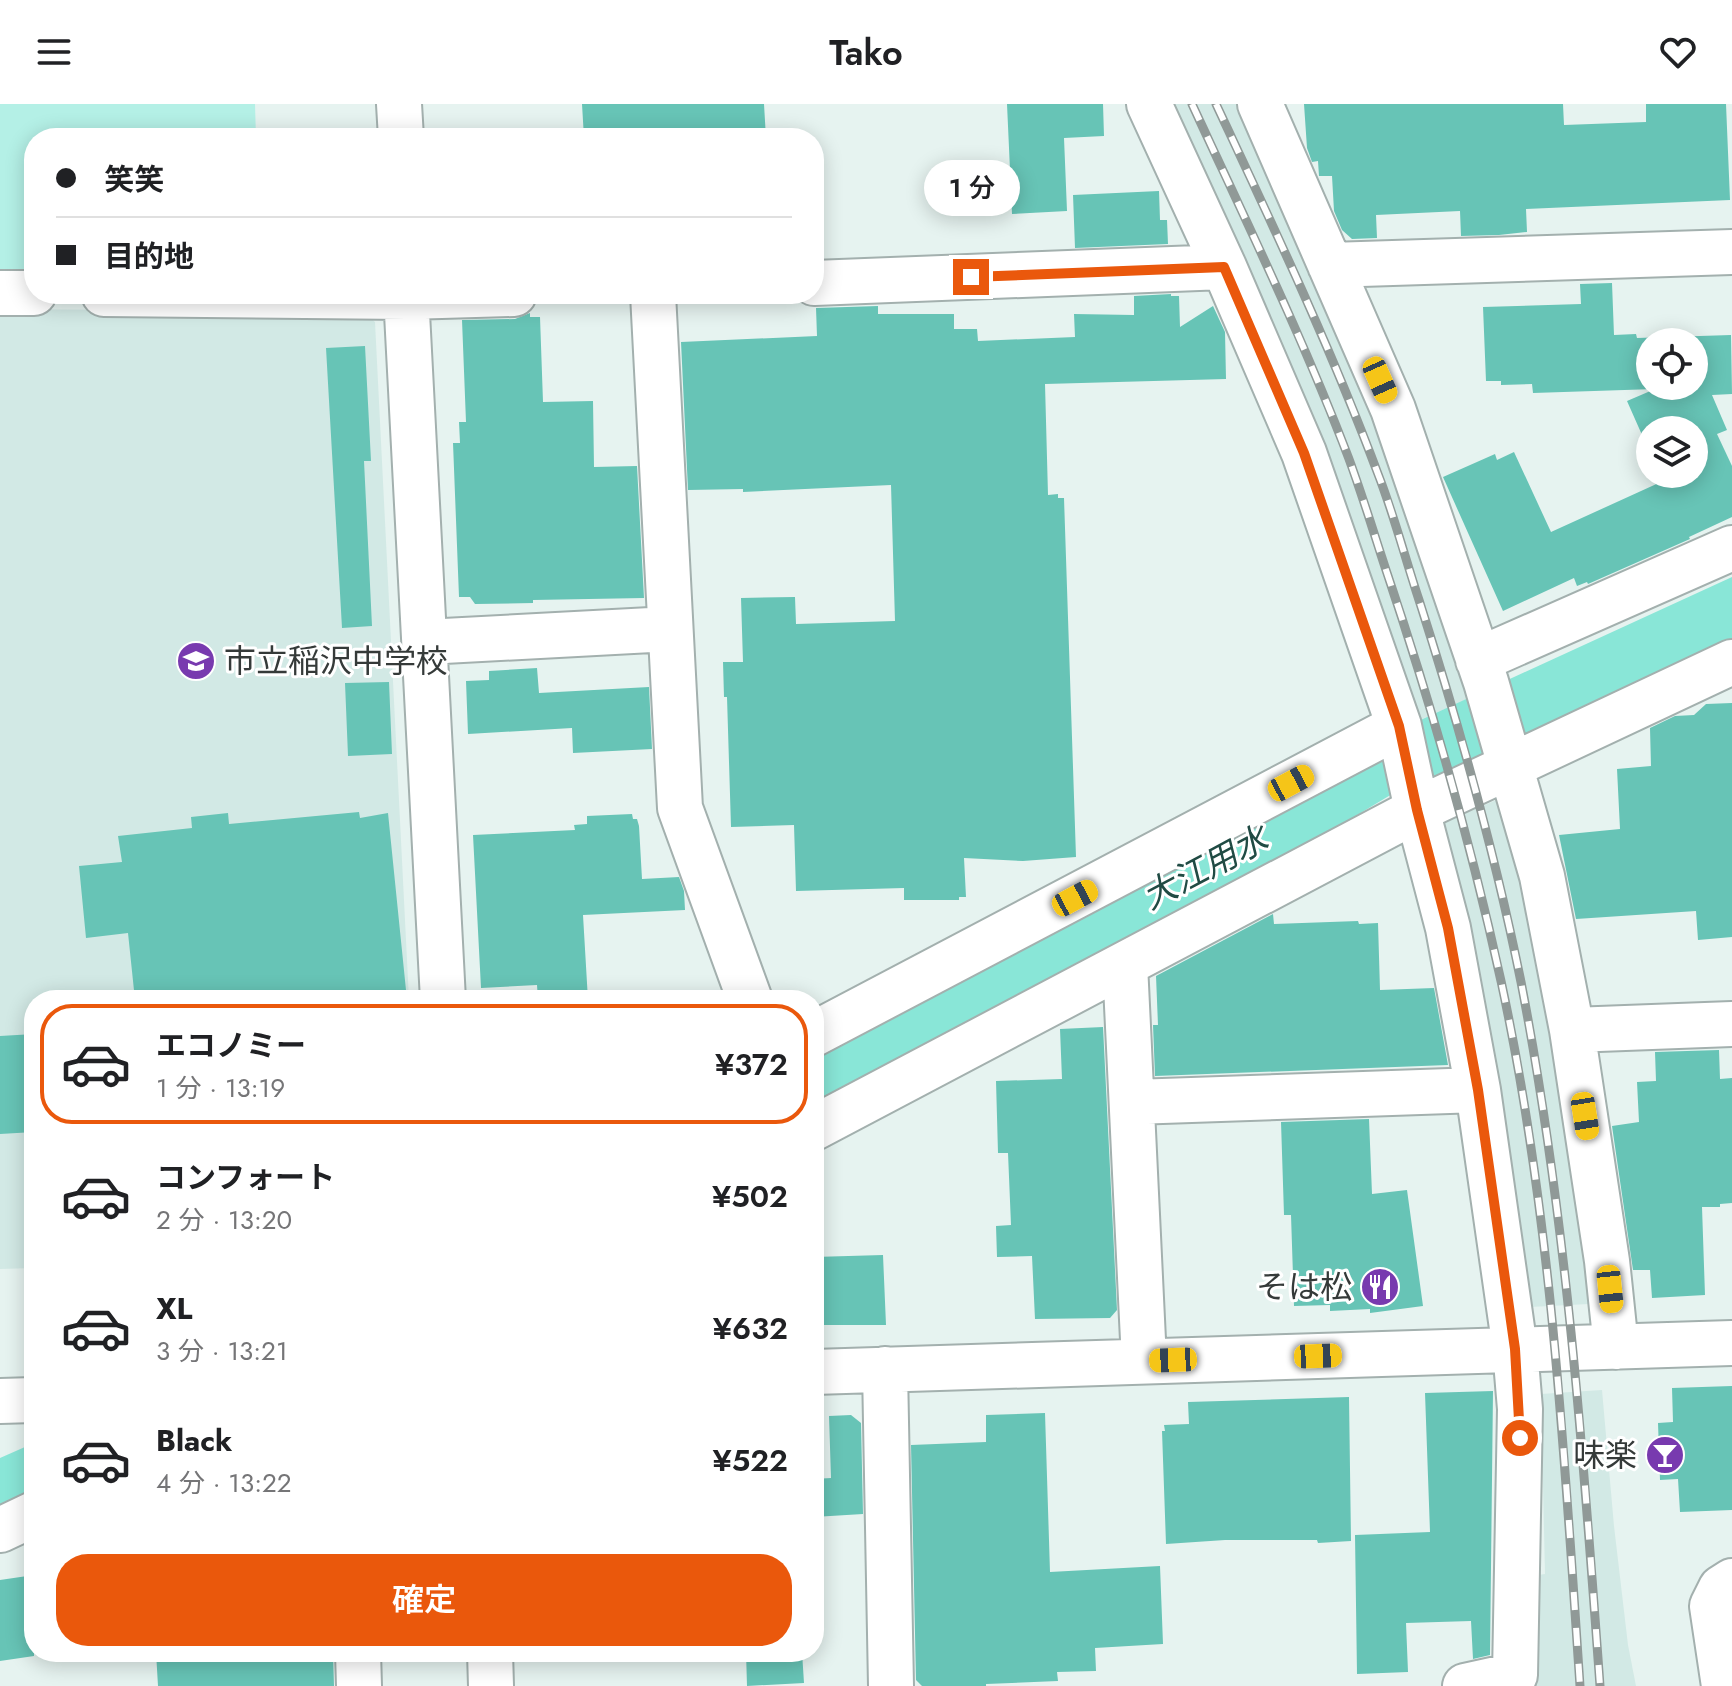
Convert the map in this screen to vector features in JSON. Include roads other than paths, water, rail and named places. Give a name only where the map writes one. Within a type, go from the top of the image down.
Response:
[{"type":"street","points":[[399,104],[400,128]]},
{"type":"street","points":[[1149,104],[1304,453],[1399,728],[1448,928],[1478,1090],[1515,1349],[1520,1409],[1515,1675],[1465,1686]]},
{"type":"street","points":[[1260,104],[1393,409],[1482,671],[1542,876],[1572,1030],[1607,1261],[1616,1347]]},
{"type":"street","points":[[1330,265],[1732,252]]},
{"type":"street","points":[[824,283],[1224,267]]},
{"type":"street","points":[[0,293],[24,293]]},
{"type":"street","points":[[406,304],[442,990]]},
{"type":"street","points":[[654,304],[680,808],[746,990]]},
{"type":"street","points":[[1482,671],[1732,548]]},
{"type":"street","points":[[425,642],[670,629]]},
{"type":"street","points":[[824,1123],[1125,964],[1415,802],[1507,758],[1732,662]]},
{"type":"street","points":[[824,1029],[1399,728]]},
{"type":"street","points":[[1125,964],[1144,1361]]},
{"type":"street","points":[[1572,1030],[1732,1024]]},
{"type":"street","points":[[1133,1102],[1478,1090]]},
{"type":"street","points":[[824,1372],[1732,1343]]},
{"type":"street","points":[[885,1369],[891,1686]]},
{"type":"street","points":[[0,1401],[24,1400]]},
{"type":"street","points":[[0,1530],[24,1519]]},
{"type":"street","points":[[1724,1686],[1712,1606],[1721,1588],[1732,1581]]},
{"type":"street","points":[[358,1662],[359,1686]]},
{"type":"street","points":[[490,1662],[491,1686]]},
{"type":"water","name":"大江用水","points":[[1732,577],[1732,638],[1430,781],[1427,773],[1266,870],[1244,875],[824,1099],[824,1046],[1414,723]]},
{"type":"water","points":[[24,1447],[24,1497],[0,1508],[0,1458]]},
{"type":"railway","points":[[1192,104],[1293,324],[1349,459],[1420,677],[1477,879],[1518,1068],[1544,1244],[1561,1421],[1580,1686]]},
{"type":"railway","points":[[1216,104],[1321,334],[1384,489],[1448,694],[1500,885],[1537,1069],[1561,1244],[1600,1686]]},
{"type":"place","name":"市立稲沢中学校","points":[[196,661]]},
{"type":"place","name":"そは松","points":[[1380,1287]]},
{"type":"place","name":"味楽","points":[[1665,1455]]}]
